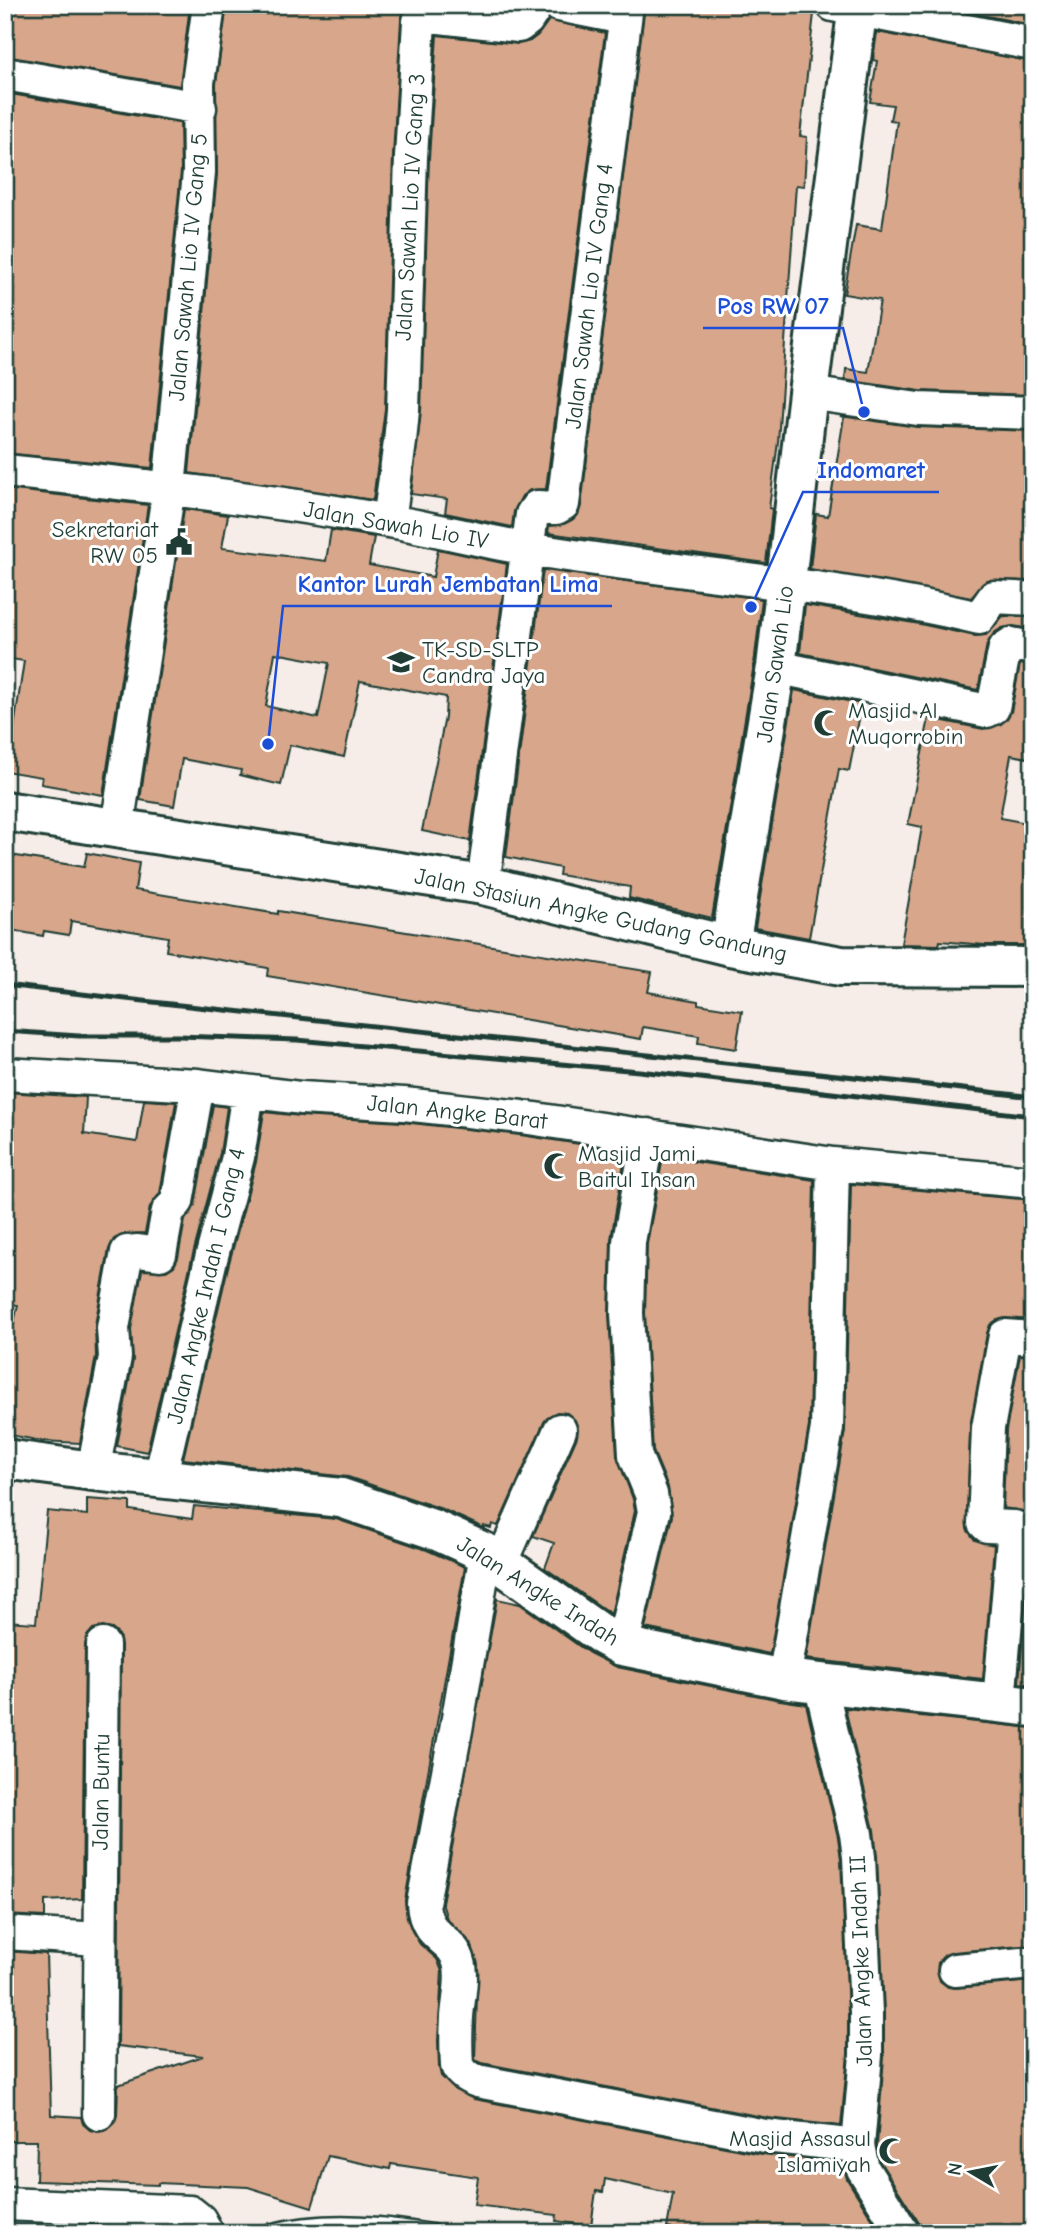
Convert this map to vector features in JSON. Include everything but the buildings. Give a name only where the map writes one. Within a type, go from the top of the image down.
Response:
[{"type":"street","name":"Jalan Sawah Lio IV Gang 5","points":[[117,828],[169,488],[199,172],[198,83],[209,5]]},
{"type":"street","name":"Jalan Sawah Lio IV Gang 3","points":[[389,521],[403,410],[411,157],[419,21],[431,16],[519,26],[527,20],[537,5]]},
{"type":"street","points":[[559,5],[625,11]]},
{"type":"street","points":[[850,6],[1033,44]]},
{"type":"street","name":"Jalan Sawah Lio","points":[[730,946],[776,667],[850,6]]},
{"type":"street","name":"Jalan Sawah Lio IV Gang 4","points":[[528,549],[534,511],[537,508],[556,508],[563,503],[625,11]]},
{"type":"street","points":[[5,74],[200,108]]},
{"type":"street","points":[[808,393],[918,409],[1033,413]]},
{"type":"street","name":"Jalan Sawah Lio IV","points":[[5,471],[169,488],[389,521],[528,549],[896,601],[979,618],[994,597],[1033,598]]},
{"type":"street","points":[[483,885],[528,549]]},
{"type":"street","points":[[776,667],[987,710],[993,708],[1007,645],[1033,648]]},
{"type":"street","name":"Jalan Stasiun Angke Gudang Gandung","points":[[5,811],[483,885],[730,946],[841,966],[1033,967]]},
{"type":"street","name":"Jalan Angke Barat","points":[[5,1074],[198,1085],[248,1093],[430,1107],[648,1135],[833,1164],[1033,1182]]},
{"type":"street","name":"Jalan Angke Indah I Gang 4","points":[[93,1471],[115,1357],[114,1328],[128,1252],[160,1254],[168,1211],[177,1202],[198,1085]]},
{"type":"street","name":"Jalan Angke Indah I Gang 4","points":[[160,1478],[238,1157],[248,1093]]},
{"type":"street","points":[[622,1646],[654,1503],[635,1455],[627,1313],[629,1242],[648,1135]]},
{"type":"street","points":[[802,1680],[827,1428],[833,1164]]},
{"type":"street","points":[[1016,1705],[1014,1527],[987,1526],[984,1523],[988,1428],[1005,1336],[1033,1338]]},
{"type":"street","points":[[560,1430],[494,1559],[456,1730],[423,1903],[427,1924],[455,1952],[461,1968],[456,2019],[459,2071],[477,2081],[646,2115],[765,2136],[858,2146]]},
{"type":"street","name":"Jalan Angke Indah","points":[[5,1459],[341,1498],[435,1530],[494,1559],[602,1635],[622,1646],[802,1680],[1016,1705]]},
{"type":"street","name":"Jalan Buntu","points":[[99,2114],[103,1644]]},
{"type":"street","name":"Jalan Angke Indah II","points":[[802,1680],[856,1834],[859,1857],[866,2055],[858,2146],[863,2169],[903,2233]]},
{"type":"street","points":[[5,1933],[99,1939]]},
{"type":"street","points":[[955,1970],[1033,1963]]},
{"type":"street","points":[[5,2204],[190,2213],[200,2220],[207,2233]]},
{"type":"lane","points":[[269,2233],[288,2228],[337,2224],[373,2224],[432,2233]]},
{"type":"railway","points":[[5,985],[1033,1097]]},
{"type":"railway","points":[[5,1031],[79,1036],[297,1040],[639,1071],[1033,1116]]},
{"type":"place","name":"Pos RW 07","points":[[864,412]]},
{"type":"place","name":"Sekretariat RW 05","points":[[179,542]]},
{"type":"place","name":"Indomaret","points":[[751,607]]},
{"type":"place","name":"TK-SD-SLTP Candra Jaya","points":[[401,662]]},
{"type":"place","name":"Masjid Al Muqorrobin","points":[[827,723]]},
{"type":"place","name":"Kantor Lurah Jembatan Lima","points":[[268,744]]},
{"type":"place","name":"Masjid Jami Baitul Ihsan","points":[[557,1166]]},
{"type":"place","name":"Masjid Assasul Islamiyah","points":[[892,2151]]}]
